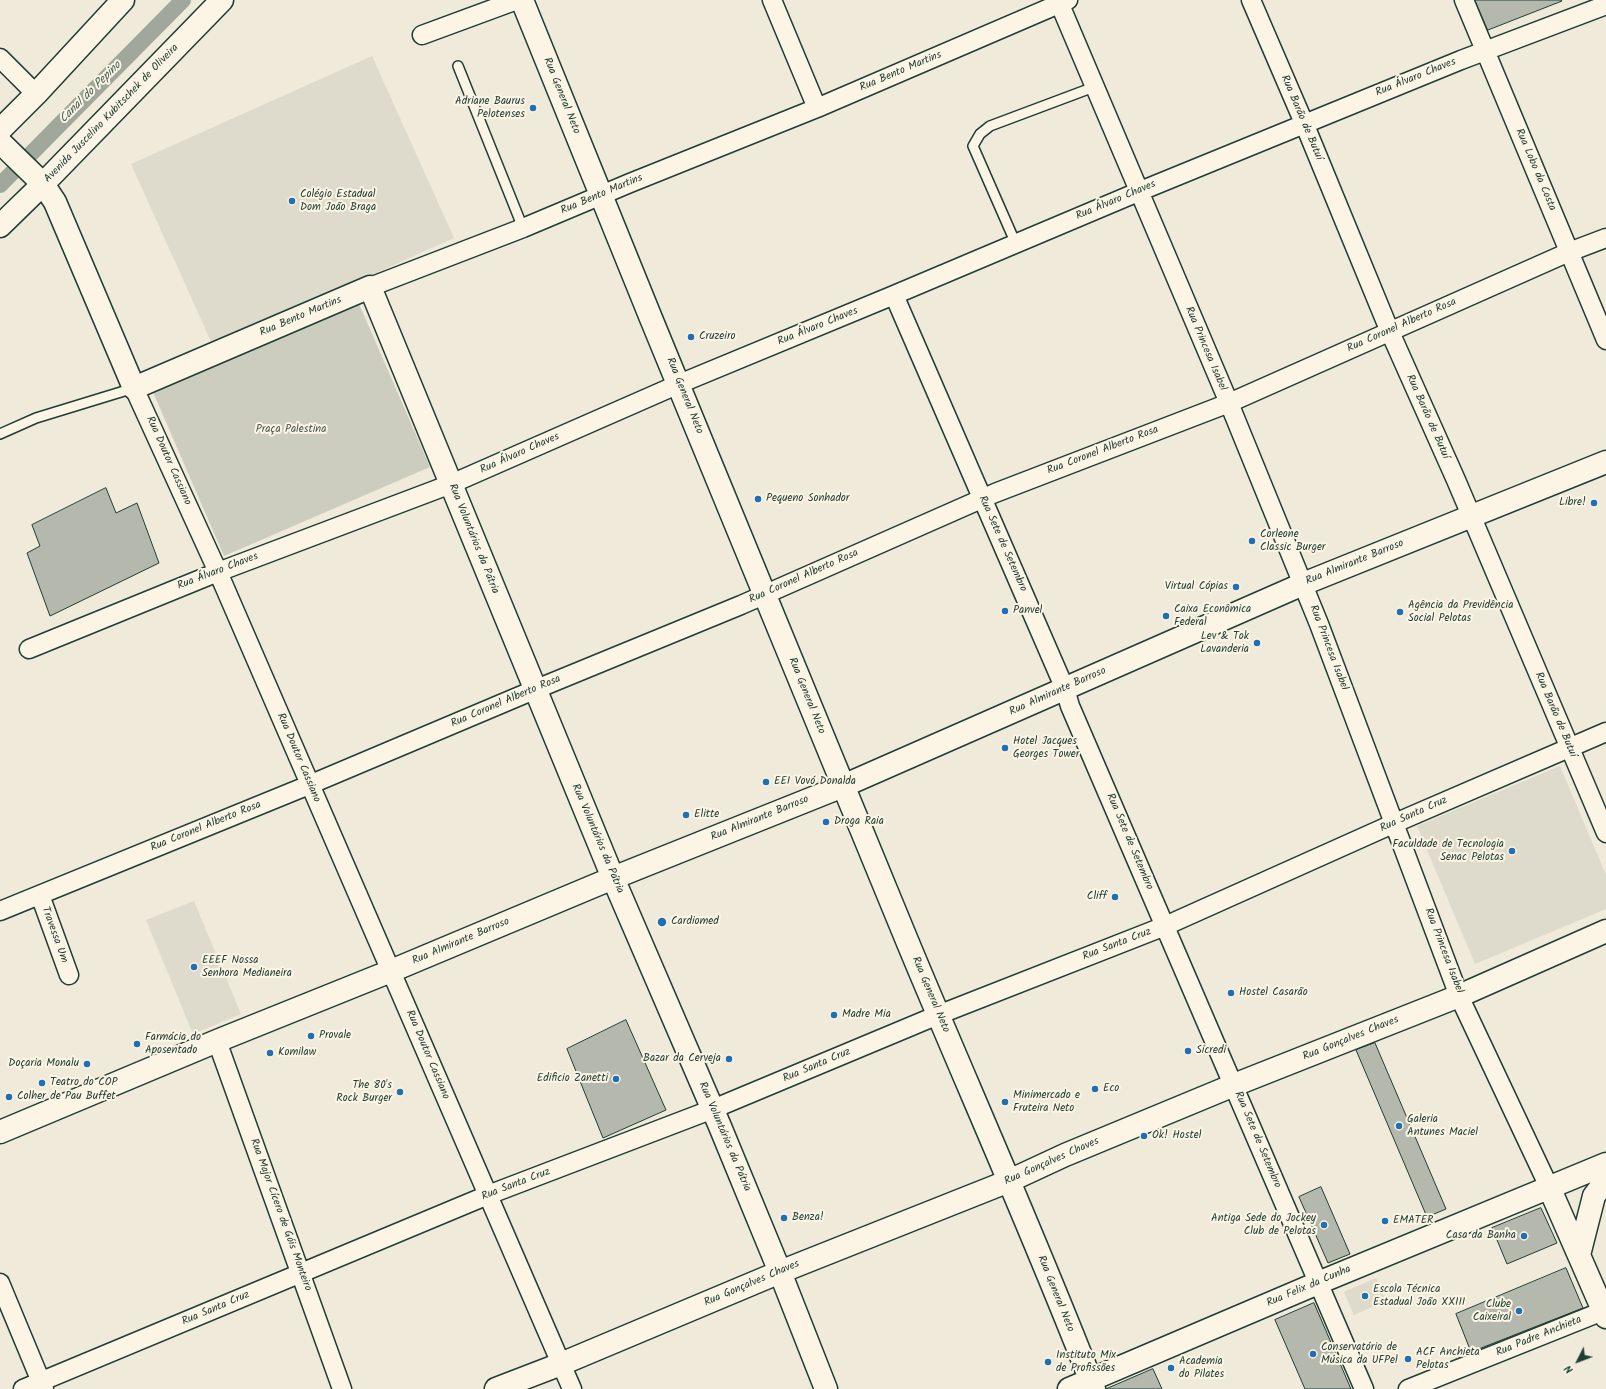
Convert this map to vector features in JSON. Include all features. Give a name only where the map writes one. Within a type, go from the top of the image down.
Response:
[{"type":"street","points":[[0,130],[36,94],[123,0]]},
{"type":"street","name":"Avenida Juscelino Kubitschek de Oliveira","points":[[0,226],[38,180],[222,0]]},
{"type":"street","points":[[422,35],[517,0]]},
{"type":"street","name":"Rua General Neto","points":[[522,0],[764,595],[1093,1385]]},
{"type":"street","points":[[772,0],[817,108]]},
{"type":"street","name":"Rua Barão de Butuí","points":[[1251,0],[1390,332],[1568,748],[1606,833]]},
{"type":"street","name":"Rua Lobo da Costa","points":[[1464,0],[1606,340]]},
{"type":"street","name":"Rua Bento Martins","points":[[134,388],[370,288],[523,228],[817,108],[1062,1]]},
{"type":"street","name":"Rua Princesa Isabel","points":[[1062,1],[1094,87],[1229,403],[1303,584],[1459,996],[1549,1187]]},
{"type":"street","name":"Rua Álvaro Chaves","points":[[29,649],[218,572],[451,484],[679,384],[1138,192],[1485,50],[1606,5]]},
{"type":"street","points":[[0,58],[36,94]]},
{"type":"street","name":"Rua Doutor Cassiano","points":[[5,147],[38,180],[55,202],[134,388],[218,572],[572,1389]]},
{"type":"street","name":"Rua Coronel Alberto Rosa","points":[[0,911],[309,785],[764,595],[982,499],[1229,403],[1569,252],[1606,238]]},
{"type":"street","name":"Rua Voluntários da Pátria","points":[[370,288],[534,690],[613,878],[713,1109],[826,1389]]},
{"type":"street","name":"Rua Sete de Setembro","points":[[894,295],[1065,688],[1070,706],[1364,1389]]},
{"type":"street","name":"Rua Almirante Barroso","points":[[0,1132],[613,878],[843,786],[1303,584],[1606,462]]},
{"type":"street","name":"Rua Santa Cruz","points":[[23,1389],[42,1386],[300,1274],[488,1196],[713,1109],[938,1015],[1165,926],[1606,732]]},
{"type":"street","name":"Travessa Um","points":[[40,895],[69,975]]},
{"type":"street","name":"Rua Gonçalves Chaves","points":[[496,1389],[561,1364],[780,1272],[1009,1181],[1065,1155],[1234,1085],[1459,996],[1606,932]]},
{"type":"street","name":"Rua Major Cícero de Góis Monteiro","points":[[217,1041],[342,1389]]},
{"type":"street","name":"Rua Felix da Cunha","points":[[1069,1389],[1093,1385],[1318,1283],[1606,1164]]},
{"type":"street","points":[[1579,1255],[1594,1196],[1606,1180]]},
{"type":"street","points":[[1549,1187],[1605,1314]]},
{"type":"street","points":[[0,1283],[42,1386]]},
{"type":"street","name":"Rua Padre Anchieta","points":[[1408,1389],[1605,1314]]},
{"type":"lane","points":[[458,66],[523,228]]},
{"type":"lane","points":[[1016,244],[988,182],[974,146],[980,134],[990,126],[1094,87]]},
{"type":"lane","points":[[0,434],[36,418],[134,388]]},
{"type":"shaded area","name":"Colégio Estadual Dom João Braga","points":[[372,56],[454,238],[213,346],[131,164]]},
{"type":"shaded area","name":"Faculdade de Tecnologia Senac Pelotas","points":[[1560,766],[1606,875],[1606,909],[1475,964],[1417,826]]},
{"type":"shaded area","name":"EEEF Nossa Senhora Medianeira","points":[[194,901],[241,1014],[193,1034],[146,920]]},
{"type":"shaded area","name":"Escola Técnica Estadual João XXIII","points":[[1376,1278],[1386,1301],[1354,1315],[1344,1292]]},
{"type":"green space","name":"Praça Palestina","points":[[359,304],[430,467],[224,556],[153,392]]},
{"type":"building","points":[[1475,0],[1561,0],[1562,1],[1488,30]]},
{"type":"building","points":[[106,488],[116,513],[137,503],[159,563],[50,616],[27,553],[40,546],[32,525]]},
{"type":"building","name":"Edificio Zanetti","points":[[626,1020],[666,1110],[603,1138],[567,1049]]},
{"type":"building","name":"Galeria Antunes Maciel","points":[[1375,1043],[1446,1209],[1427,1217],[1356,1050]]},
{"type":"building","name":"Antiga Sede do Jockey Club de Pelotas","points":[[1321,1187],[1350,1254],[1328,1263],[1299,1197]]},
{"type":"building","name":"Casa da Banha","points":[[1541,1208],[1557,1243],[1507,1264],[1492,1228]]},
{"type":"building","name":"Clube Caixeiral","points":[[1566,1268],[1583,1308],[1471,1352],[1456,1314]]},
{"type":"building","name":"Conservatório de Música da UFPel","points":[[1314,1303],[1351,1389],[1305,1389],[1275,1320]]},
{"type":"building","points":[[1153,1369],[1162,1389],[1106,1389]]},
{"type":"waterway","name":"Canal do Pepino","points":[[0,185],[183,0]]},
{"type":"place","name":"Adriane Baurus Pelotenses","points":[[533,108]]},
{"type":"place","name":"Colégio Estadual Dom João Braga","points":[[292,201]]},
{"type":"place","name":"Cruzeiro","points":[[691,337]]},
{"type":"place","name":"Pequeno Sonhador","points":[[758,499]]},
{"type":"place","name":"Libre!","points":[[1594,503]]},
{"type":"place","name":"Corleone Classic Burger","points":[[1252,541]]},
{"type":"place","name":"Virtual Cópias","points":[[1236,587]]},
{"type":"place","name":"Panvel","points":[[1005,611]]},
{"type":"place","name":"Agência da Previdência Social Pelotas","points":[[1400,612]]},
{"type":"place","name":"Caixa Econômica Federal","points":[[1166,616]]},
{"type":"place","name":"Lev & Tok Lavanderia","points":[[1257,643]]},
{"type":"place","name":"Hotel Jacques Georges Tower","points":[[1005,748]]},
{"type":"place","name":"EEI Vovó Donalda","points":[[766,782]]},
{"type":"place","name":"Elitte","points":[[686,815]]},
{"type":"place","name":"Droga Raia","points":[[826,822]]},
{"type":"place","name":"Faculdade de Tecnologia Senac Pelotas","points":[[1512,851]]},
{"type":"place","name":"Cliff","points":[[1115,897]]},
{"type":"place","name":"Cardiomed","points":[[662,922]]},
{"type":"place","name":"EEEF Nossa Senhora Medianeira","points":[[194,967]]},
{"type":"place","name":"Hostel Casarão","points":[[1231,993]]},
{"type":"place","name":"Madre Mia","points":[[834,1015]]},
{"type":"place","name":"Provale","points":[[311,1036]]},
{"type":"place","name":"Farmácia do Aposentado","points":[[137,1044]]},
{"type":"place","name":"Sicredi","points":[[1188,1051]]},
{"type":"place","name":"Komilaw","points":[[270,1053]]},
{"type":"place","name":"Bazar da Cerveja","points":[[729,1059]]},
{"type":"place","name":"Doçaria Monalu","points":[[87,1064]]},
{"type":"place","name":"Edificio Zanetti","points":[[616,1079]]},
{"type":"place","name":"Teatro do COP","points":[[42,1083]]},
{"type":"place","name":"Eco","points":[[1095,1089]]},
{"type":"place","name":"The 80's Rock Burger","points":[[400,1092]]},
{"type":"place","name":"Colher de Pau Buffet","points":[[9,1097]]},
{"type":"place","name":"Minimercado e Fruteira Neto","points":[[1005,1102]]},
{"type":"place","name":"Galeria Antunes Maciel","points":[[1399,1126]]},
{"type":"place","name":"Ok! Hostel","points":[[1144,1136]]},
{"type":"place","name":"Benza!","points":[[784,1218]]},
{"type":"place","name":"EMATER","points":[[1385,1221]]},
{"type":"place","name":"Antiga Sede do Jockey Club de Pelotas","points":[[1324,1225]]},
{"type":"place","name":"Casa da Banha","points":[[1524,1236]]},
{"type":"place","name":"Escola Técnica Estadual João XXIII","points":[[1365,1296]]},
{"type":"place","name":"Clube Caixeiral","points":[[1519,1311]]},
{"type":"place","name":"Conservatório de Música da UFPel","points":[[1313,1354]]},
{"type":"place","name":"ACF Anchieta Pelotas","points":[[1408,1359]]},
{"type":"place","name":"Instituto Mix de Profissões","points":[[1048,1362]]},
{"type":"place","name":"Academia do Pilates","points":[[1171,1368]]}]
